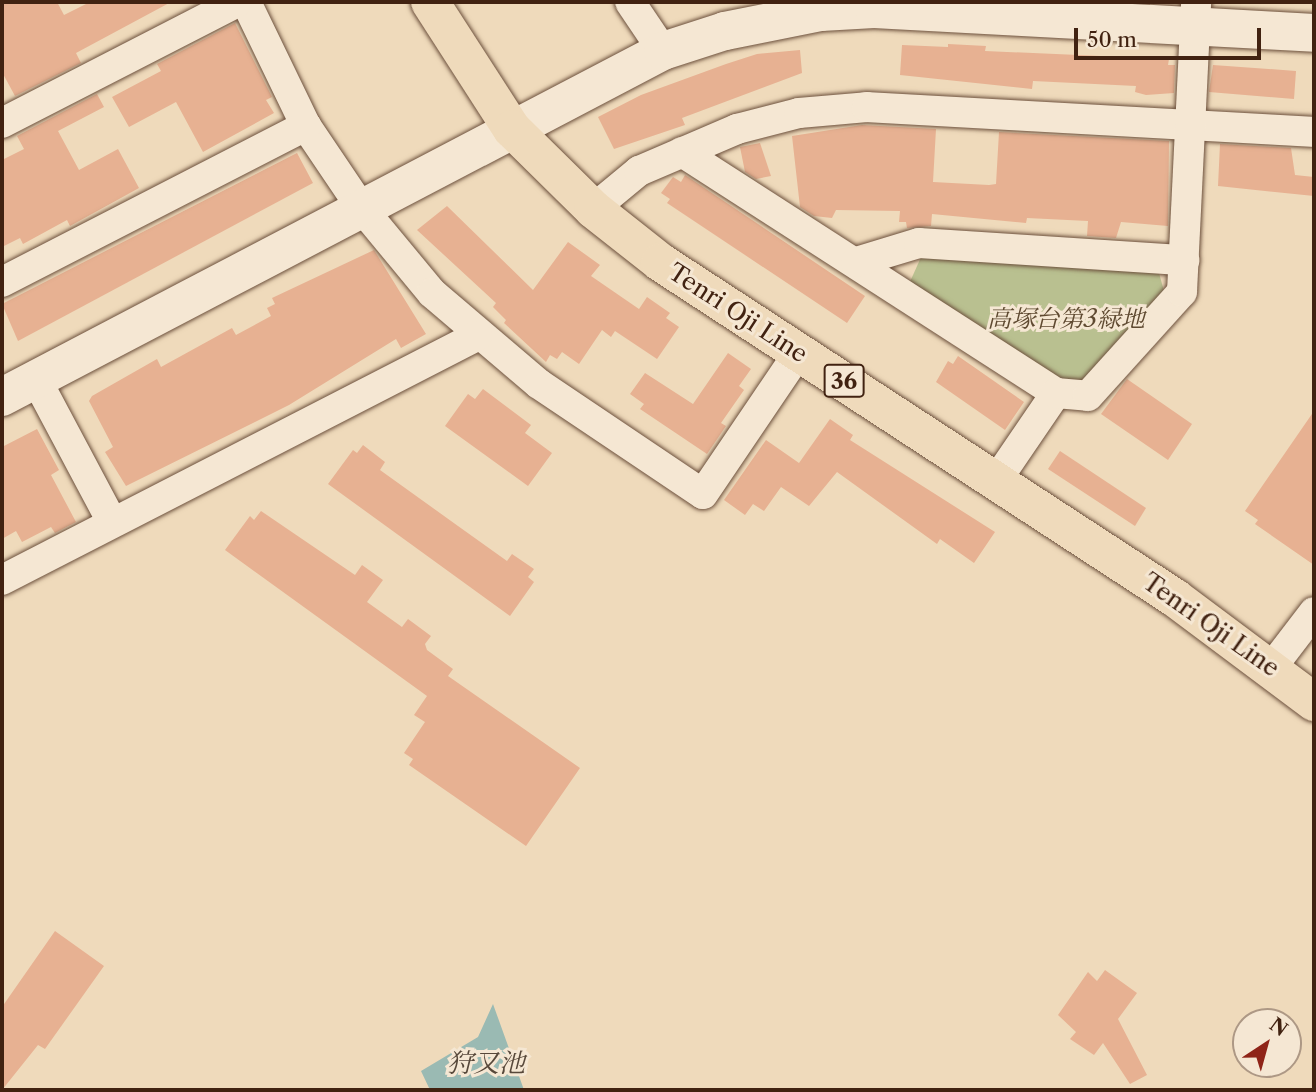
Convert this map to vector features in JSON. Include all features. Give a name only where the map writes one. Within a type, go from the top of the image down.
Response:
[{"type":"main road","name":"Tenri Oji Line","points":[[430,2],[512,129],[593,209],[660,262],[996,481],[1272,667],[1314,702]]},
{"type":"street","points":[[2,123],[237,2]]},
{"type":"street","points":[[246,2],[306,126],[360,206],[432,293],[477,336],[539,384],[703,494],[799,352]]},
{"type":"street","points":[[630,2],[663,51]]},
{"type":"street","points":[[2,397],[360,206],[663,51],[778,19],[874,9],[1196,14],[1314,33]]},
{"type":"street","points":[[682,152],[1056,393],[1088,396],[1182,292],[1188,124],[1196,14]]},
{"type":"street","points":[[593,209],[639,170],[737,129],[799,113],[867,107],[1314,132]]},
{"type":"street","points":[[2,282],[306,126]]},
{"type":"street","points":[[856,262],[919,243],[1184,260]]},
{"type":"street","points":[[2,580],[477,336]]},
{"type":"street","points":[[36,379],[112,523]]},
{"type":"street","points":[[996,481],[1056,393]]},
{"type":"street","points":[[1272,667],[1314,612]]},
{"type":"green space","name":"高塚台第3緑地","points":[[922,255],[1159,273],[1164,291],[1085,381],[1070,387],[909,284]]},
{"type":"water","name":"狩又池","points":[[493,1004],[524,1090],[430,1090],[421,1071],[478,1037]]},
{"type":"building","points":[[2,2],[57,2],[64,15],[90,2],[171,2],[76,53],[81,63],[15,96],[2,72]]},
{"type":"building","points":[[235,23],[272,97],[266,100],[274,113],[203,152],[176,102],[129,127],[112,97],[161,71],[157,64]]},
{"type":"building","points":[[948,44],[986,46],[985,51],[1169,59],[1168,65],[1175,65],[1174,93],[1146,95],[1135,92],[1136,86],[1033,81],[1032,89],[900,75],[902,45],[948,47]]},
{"type":"building","points":[[800,50],[802,73],[682,118],[685,125],[614,149],[598,117],[641,95],[726,64],[757,54]]},
{"type":"building","points":[[1213,65],[1296,71],[1294,99],[1209,92]]},
{"type":"building","points":[[97,94],[104,107],[58,131],[79,170],[118,149],[139,188],[70,226],[67,220],[23,244],[20,238],[2,247],[2,160],[24,149],[17,136]]},
{"type":"building","points":[[862,125],[936,129],[933,182],[989,185],[996,184],[999,132],[1169,141],[1168,226],[1121,222],[1116,238],[1087,236],[1088,221],[1027,218],[1026,223],[932,214],[931,226],[907,228],[906,222],[899,222],[900,211],[836,210],[832,218],[814,216],[800,207],[792,136]]},
{"type":"building","points":[[760,143],[771,176],[756,179],[745,172],[740,147]]},
{"type":"building","points":[[1220,144],[1291,148],[1295,175],[1314,177],[1314,196],[1218,186]]},
{"type":"building","points":[[297,153],[313,183],[18,341],[2,304]]},
{"type":"building","points":[[685,175],[865,296],[847,323],[667,203],[670,199],[661,193],[673,177],[681,182]]},
{"type":"building","points":[[447,206],[533,290],[568,242],[600,265],[591,276],[639,309],[647,297],[670,313],[666,318],[679,327],[657,359],[615,331],[611,337],[602,330],[579,364],[562,352],[557,359],[550,355],[546,362],[504,323],[506,320],[493,307],[496,303],[417,230]]},
{"type":"building","points":[[374,250],[426,334],[401,348],[396,339],[289,405],[126,486],[105,452],[113,447],[89,401],[92,396],[157,359],[161,367],[232,328],[236,335],[271,316],[267,308],[275,304],[272,298]]},
{"type":"building","points":[[728,353],[751,369],[739,386],[744,390],[721,423],[726,426],[707,454],[640,409],[644,404],[630,394],[645,373],[693,404]]},
{"type":"building","points":[[958,356],[1024,402],[1005,430],[936,382],[948,361],[953,364]]},
{"type":"building","points":[[1127,379],[1192,424],[1168,460],[1101,414]]},
{"type":"building","points":[[483,389],[531,425],[525,433],[552,453],[528,486],[445,426],[468,394],[475,399]]},
{"type":"building","points":[[1314,411],[1314,565],[1255,524],[1258,520],[1245,511]]},
{"type":"building","points":[[830,419],[853,435],[850,440],[995,532],[974,563],[940,539],[937,544],[837,472],[809,506],[781,487],[764,511],[753,504],[745,515],[724,500],[766,440],[799,463]]},
{"type":"building","points":[[37,429],[59,470],[51,475],[76,522],[55,533],[51,527],[22,542],[16,531],[2,539],[2,447]]},
{"type":"building","points":[[363,445],[385,462],[380,470],[507,561],[512,554],[534,569],[528,577],[534,582],[510,616],[328,484],[353,450],[357,453]]},
{"type":"building","points":[[1060,451],[1146,508],[1135,526],[1048,469]]},
{"type":"building","points":[[261,511],[355,575],[362,565],[383,580],[367,602],[402,627],[408,619],[431,636],[425,644],[427,650],[453,669],[448,676],[580,768],[526,846],[409,765],[413,759],[404,753],[425,722],[414,715],[427,696],[225,550],[250,516],[254,520]]},
{"type":"building","points":[[55,931],[104,966],[45,1049],[38,1045],[2,1090],[2,1007]]},
{"type":"building","points":[[1105,970],[1137,993],[1118,1019],[1147,1075],[1130,1084],[1103,1043],[1094,1055],[1070,1039],[1076,1032],[1058,1015],[1088,972],[1097,981]]}]
